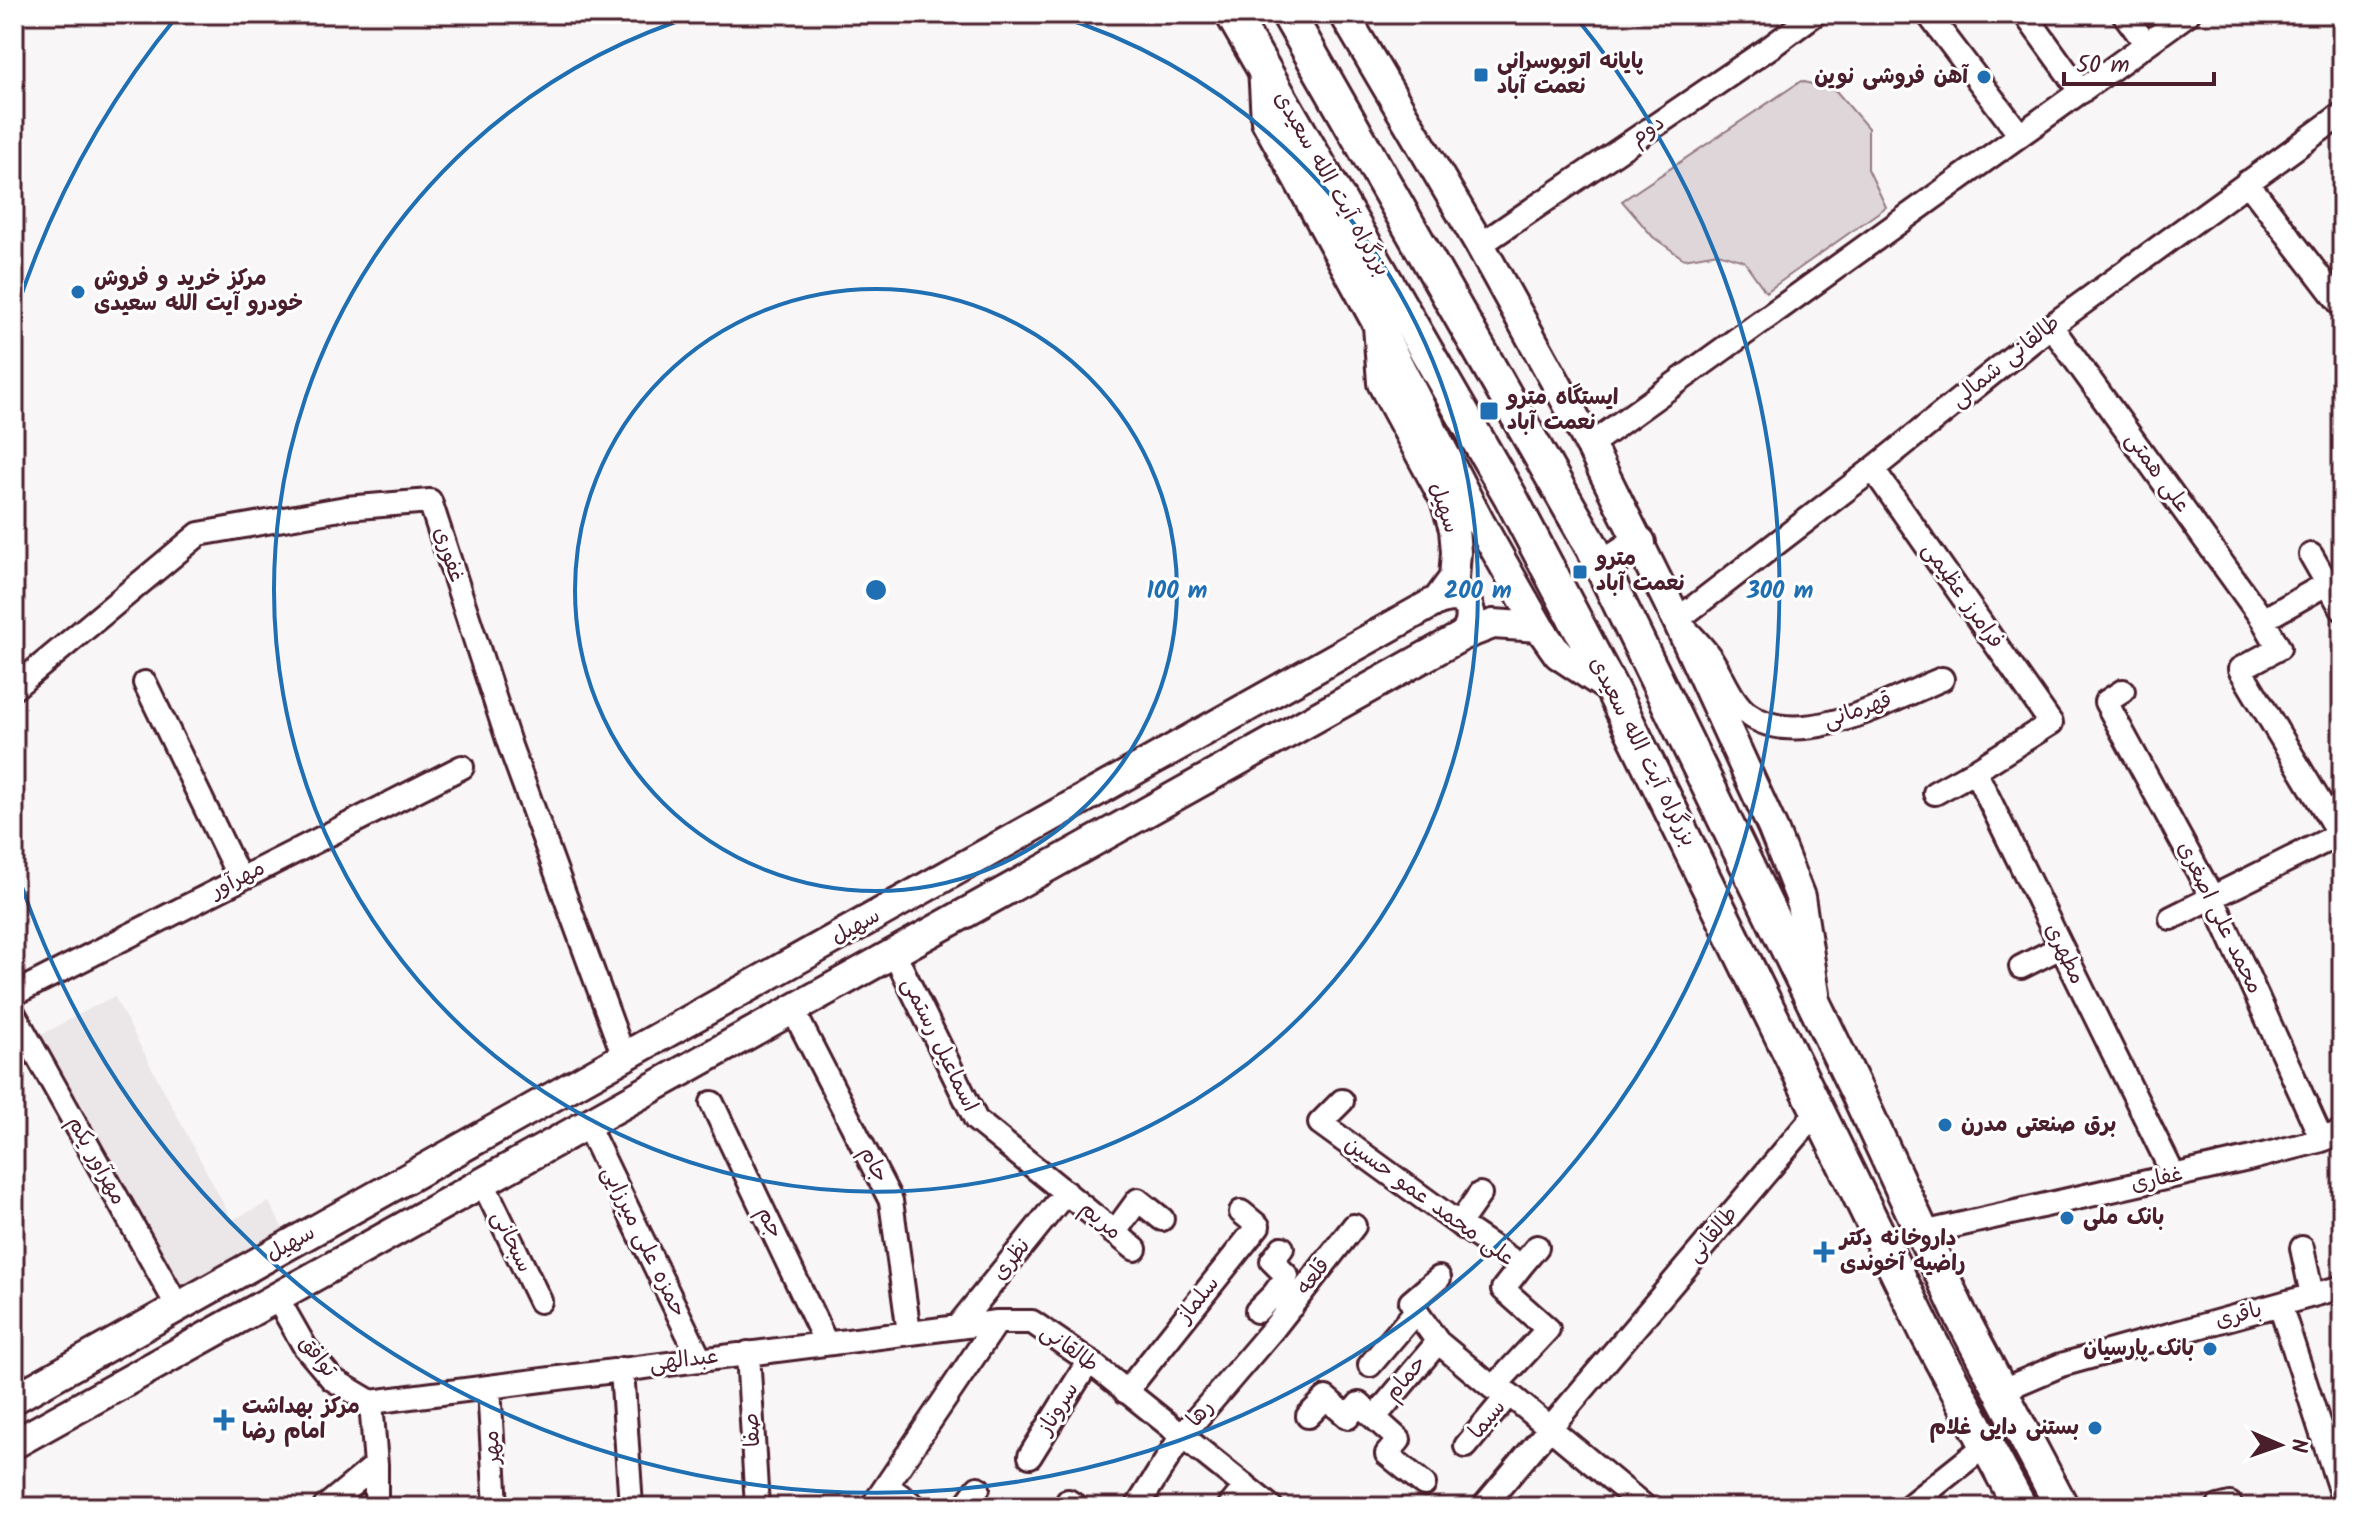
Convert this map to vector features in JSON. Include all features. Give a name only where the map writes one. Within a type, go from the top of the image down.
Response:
[{"type":"highway","name":"بزرگراه آیت الله سعیدی","points":[[1232,14],[1510,496],[1612,690],[1928,1336],[2020,1507]]},
{"type":"highway","name":"بزرگراه آیت الله سعیدی","points":[[1288,14],[1602,567],[1818,1011],[1959,1312],[2062,1507]]},
{"type":"highway","points":[[1602,567],[1639,543]]},
{"type":"main road","points":[[1344,14],[1480,245],[1590,445],[1677,620],[1773,829],[1800,897],[1818,1011]]},
{"type":"main road","points":[[1263,66],[1266,121],[1378,325],[1479,521],[1539,627],[1558,654],[1612,690]]},
{"type":"main road","name":"سهیل","points":[[14,1399],[1438,600],[1454,578],[1454,529],[1445,500],[1382,383],[1378,325]]},
{"type":"main road","points":[[1438,600],[1452,597],[1465,602],[1471,613],[1471,626],[1462,636]]},
{"type":"main road","name":"سهیل","points":[[14,1444],[1462,636],[1493,624],[1539,627]]},
{"type":"street","name":"دوم","points":[[1480,245],[1815,14]]},
{"type":"street","points":[[1928,14],[2020,135]]},
{"type":"street","points":[[2025,14],[2081,92]]},
{"type":"street","points":[[2124,14],[2146,44]]},
{"type":"street","points":[[1590,445],[2188,14]]},
{"type":"street","name":"طالقانی شمالی","points":[[1677,620],[1873,469],[2051,326],[2342,114]]},
{"type":"street","points":[[2247,182],[2342,306]]},
{"type":"street","name":"علی همتی","points":[[2051,326],[2263,620],[2279,648],[2240,669],[2341,835]]},
{"type":"street","name":"فرامرز عظیمی","points":[[1873,469],[2051,723],[1975,771]]},
{"type":"street","name":"غفوری","points":[[14,688],[199,534],[346,508],[430,501],[510,746],[624,1057]]},
{"type":"street","points":[[2311,555],[2342,609]]},
{"type":"street","points":[[2263,620],[2328,583]]},
{"type":"street","name":"قهرمانی","points":[[1677,620],[1711,658],[1747,713],[1774,726],[1806,727],[1844,720],[1942,679]]},
{"type":"street","points":[[145,683],[240,879]]},
{"type":"street","name":"محمد علی اصغری","points":[[2115,696],[2332,1136]]},
{"type":"street","name":"مهرآور","points":[[14,994],[462,767]]},
{"type":"street","points":[[1935,793],[1975,771]]},
{"type":"street","name":"مطهری","points":[[1975,771],[2174,1176]]},
{"type":"street","points":[[2171,918],[2341,835]]},
{"type":"street","points":[[2021,967],[2061,947]]},
{"type":"street","name":"اسماعیل رستمی","points":[[894,953],[976,1120],[1066,1192]]},
{"type":"street","name":"جام","points":[[793,1010],[891,1201],[909,1333]]},
{"type":"street","name":"مهرآور یکم","points":[[14,1014],[178,1307]]},
{"type":"street","name":"علی محمد عمو حسین","points":[[1342,1101],[1320,1123],[1521,1266],[1503,1289],[1548,1329],[1501,1391]]},
{"type":"street","name":"جم","points":[[712,1103],[826,1343]]},
{"type":"street","name":"طالقانی","points":[[1483,1507],[1819,1110]]},
{"type":"street","name":"حمزه علی میرزایی","points":[[587,1125],[700,1359]]},
{"type":"street","name":"غفاری","points":[[1923,1233],[2174,1176],[2332,1136]]},
{"type":"street","name":"سبحانی","points":[[483,1183],[540,1301]]},
{"type":"street","name":"مریم","points":[[1066,1192],[1135,1249]]},
{"type":"street","name":"نظری","points":[[957,1327],[1066,1192]]},
{"type":"street","points":[[1459,1224],[1480,1194]]},
{"type":"street","points":[[1114,1233],[1138,1200],[1162,1219]]},
{"type":"street","name":"سلماز","points":[[1126,1392],[1258,1226],[1241,1212]]},
{"type":"street","name":"قلعه","points":[[1274,1328],[1283,1300],[1354,1226]]},
{"type":"street","points":[[1521,1266],[1537,1247]]},
{"type":"street","points":[[1257,1311],[1283,1300],[1287,1276],[1272,1261],[1282,1248]]},
{"type":"street","points":[[2302,1248],[2312,1295]]},
{"type":"street","points":[[1370,1365],[1439,1278]]},
{"type":"street","name":"باقری","points":[[2000,1391],[2061,1365],[2342,1287]]},
{"type":"street","name":"توافق","points":[[277,1298],[305,1347],[332,1379],[371,1402]]},
{"type":"street","points":[[2280,1305],[2342,1496]]},
{"type":"street","points":[[1414,1306],[1438,1342],[1551,1427],[1645,1507]]},
{"type":"street","points":[[872,1507],[997,1322]]},
{"type":"street","name":"طالقانی","points":[[997,1322],[1032,1322],[1089,1361],[1271,1507]]},
{"type":"street","name":"عبدالهی","points":[[371,1402],[997,1322]]},
{"type":"street","name":"رها","points":[[1137,1507],[1181,1437],[1274,1328]]},
{"type":"street","name":"حمام","points":[[1375,1417],[1438,1342]]},
{"type":"street","name":"صفا","points":[[748,1353],[757,1507]]},
{"type":"street","name":"سروناز","points":[[1030,1456],[1089,1361]]},
{"type":"street","points":[[622,1369],[631,1507]]},
{"type":"street","name":"مهر","points":[[489,1387],[496,1507]]},
{"type":"street","name":"سیما","points":[[1466,1446],[1501,1391]]},
{"type":"street","points":[[1308,1416],[1326,1398],[1348,1417],[1359,1404],[1399,1440],[1387,1454],[1424,1484]]},
{"type":"street","points":[[371,1402],[376,1507]]},
{"type":"street","points":[[1908,1507],[1987,1444]]},
{"type":"street","points":[[325,1507],[376,1465]]},
{"type":"street","points":[[887,1486],[916,1507]]},
{"type":"street","points":[[1229,1507],[1246,1486]]},
{"type":"street","points":[[964,1507],[978,1488]]},
{"type":"street","points":[[2218,1507],[2230,1504],[2231,1507]]},
{"type":"shaded area","points":[[1801,81],[1836,91],[1868,128],[1868,169],[1886,207],[1766,292],[1744,261],[1718,253],[1684,259],[1653,237],[1622,201]]},
{"type":"shaded area","points":[[114,996],[232,1220],[269,1202],[287,1237],[177,1296],[39,1036]]},
{"type":"place","name":"پایانه اتوبوسرانی نعمت آباد","points":[[1481,75]]},
{"type":"place","name":"آهن فروشی نوین","points":[[1984,77]]},
{"type":"place","name":"مرکز خرید و فروش خودرو آیت الله سعیدی","points":[[78,292]]},
{"type":"place","name":"ایستگاه مترو نعمت آباد","points":[[1489,411]]},
{"type":"place","name":"مترو نعمت آباد","points":[[1580,572]]},
{"type":"place","name":"برق صنعتی مدرن","points":[[1945,1125]]},
{"type":"place","name":"بانک ملی","points":[[2067,1218]]},
{"type":"place","name":"داروخانه دکتر راضیه آخوندی","points":[[1824,1252]]},
{"type":"place","name":"بانک پارسیان","points":[[2210,1349]]},
{"type":"place","name":"مرکز بهداشت امام رضا","points":[[224,1420]]},
{"type":"place","name":"بستنی دایی غلام","points":[[2095,1428]]}]
